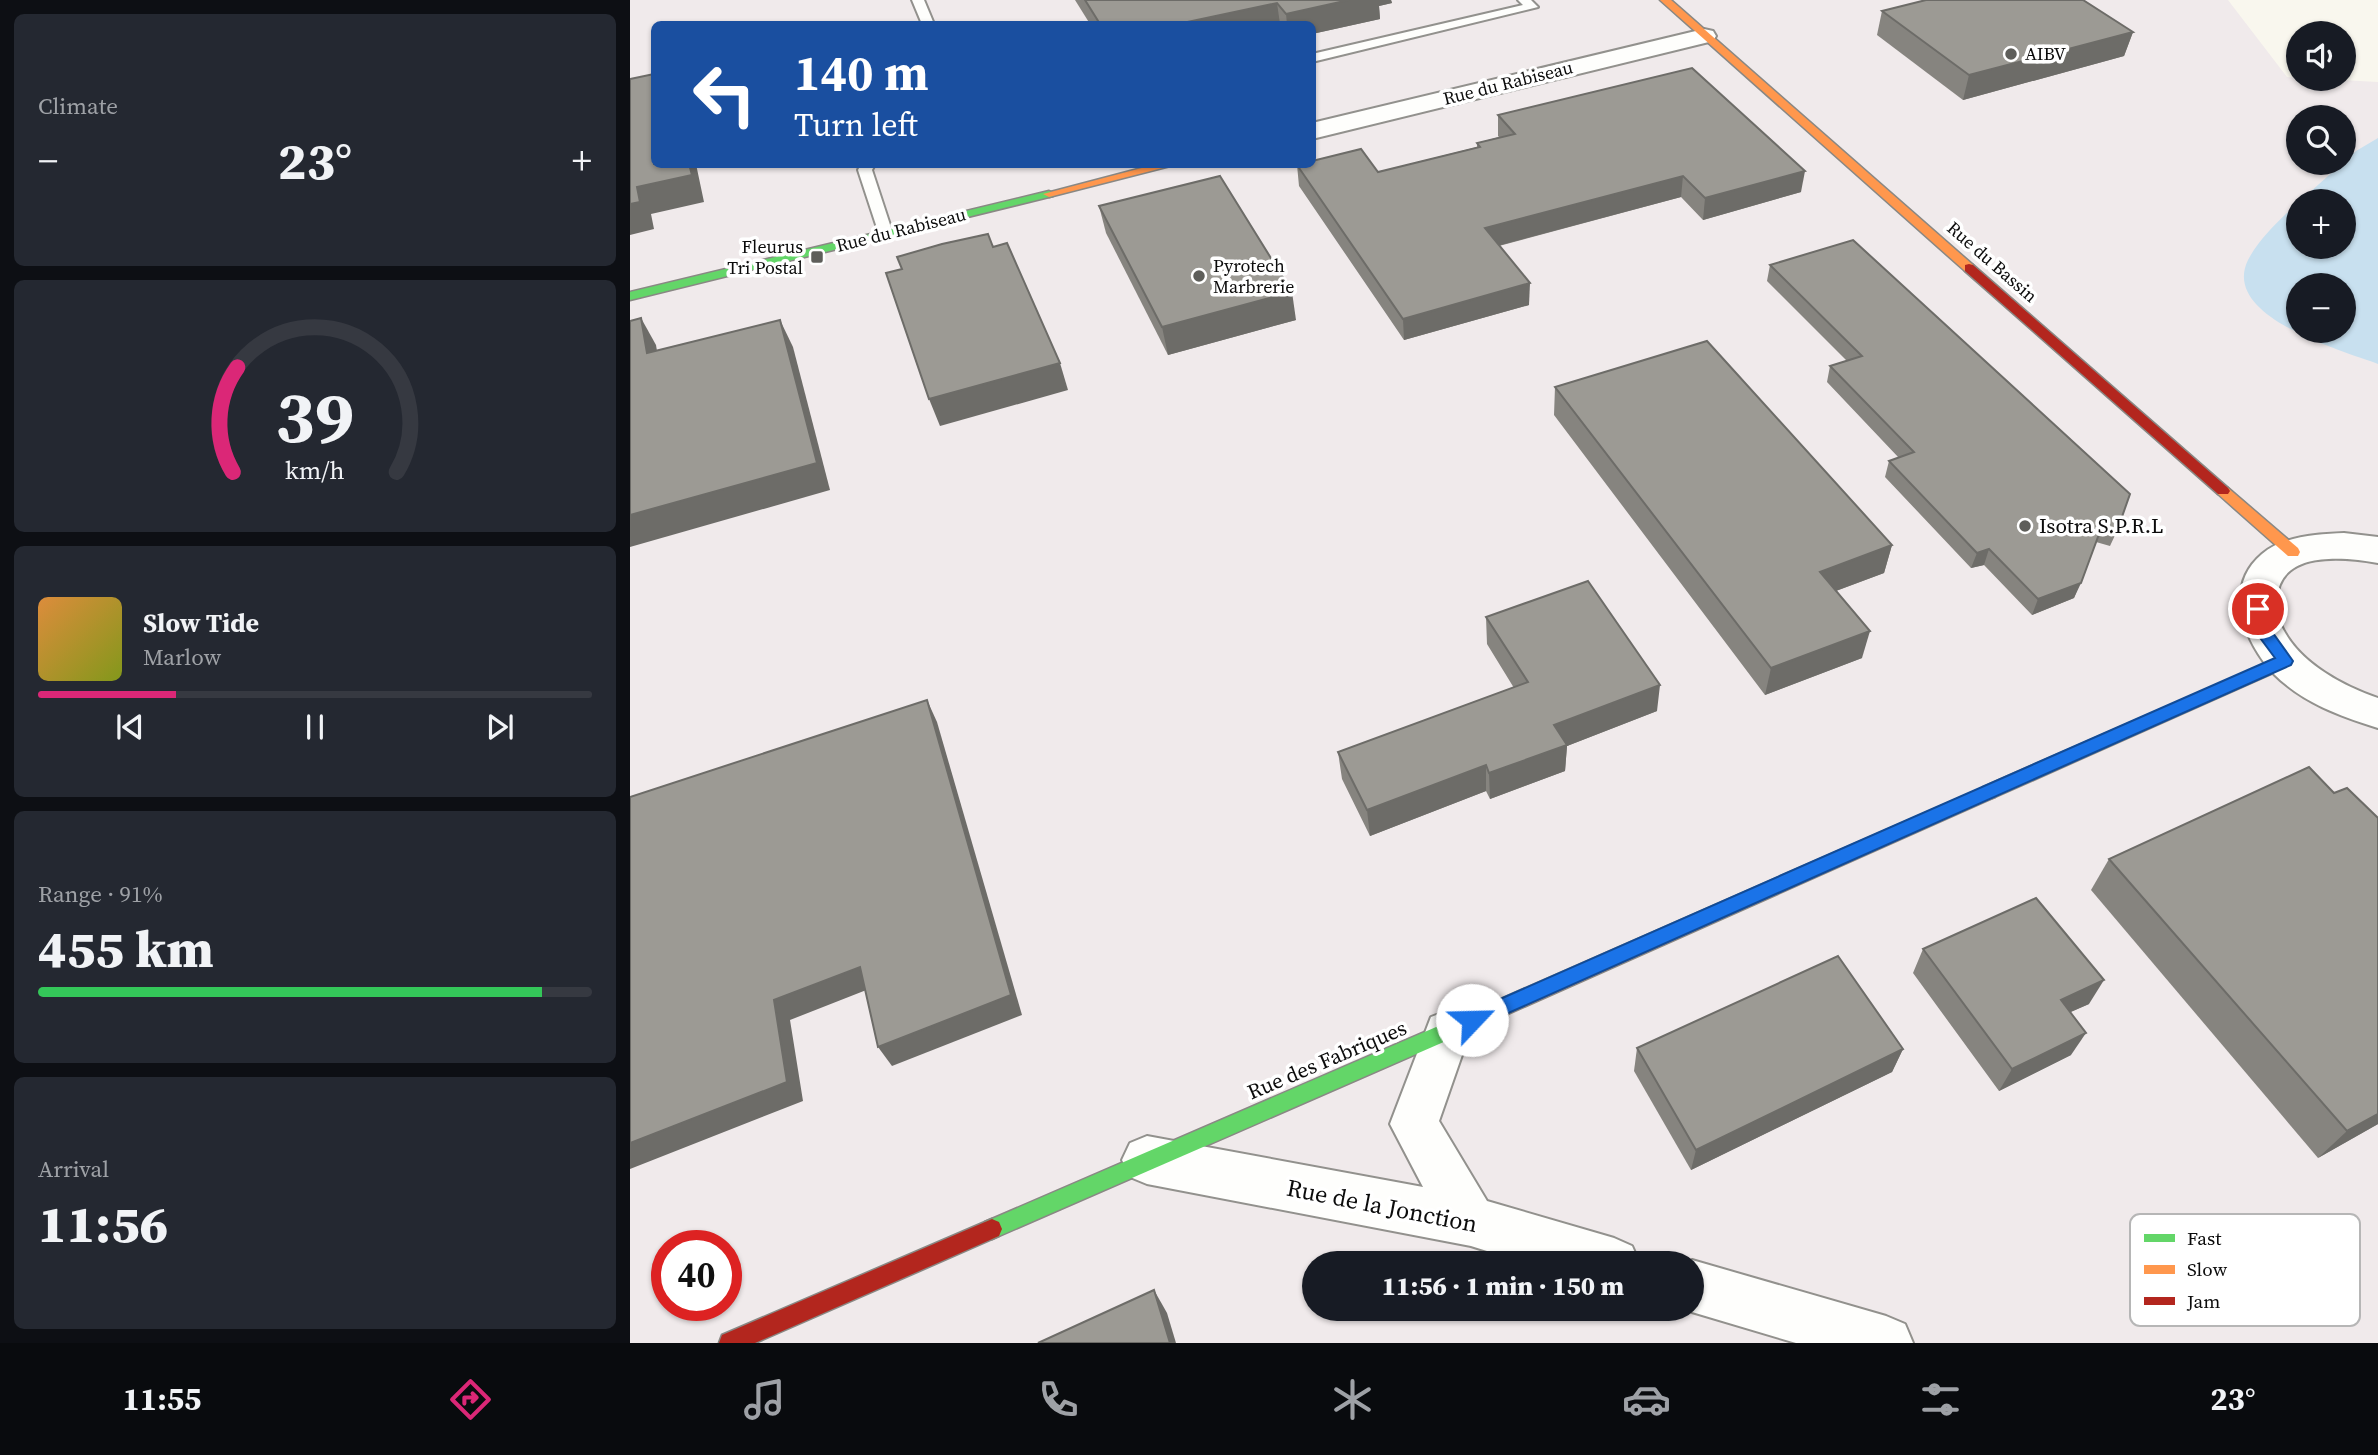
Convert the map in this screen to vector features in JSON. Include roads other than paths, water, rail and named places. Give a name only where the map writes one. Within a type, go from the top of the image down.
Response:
[{"type":"street","name":"Rue du Bassin","points":[[1665,0],[2293,552]]},
{"type":"street","name":"Rue du Rabiseau","points":[[1316,130],[1704,36]]},
{"type":"street","name":"Rue du Rabiseau","points":[[630,296],[1157,168]]},
{"type":"street","points":[[2378,550],[2358,545],[2323,545],[2293,552],[2272,566],[2259,585],[2258,597],[2258,609],[2266,635],[2285,661],[2317,687],[2358,708],[2378,713]]},
{"type":"street","name":"Rue des Fabriques","points":[[730,1343],[1447,1032],[2285,661]]},
{"type":"street","points":[[1447,1032],[1414,1124],[1471,1222]]},
{"type":"street","name":"Rue de la Jonction","points":[[1147,1160],[1471,1222],[1570,1251]]},
{"type":"street","points":[[1704,1290],[1886,1343]]},
{"type":"lane","points":[[918,0],[927,21]]},
{"type":"lane","points":[[1316,57],[1532,7],[1524,0]]},
{"type":"lane","points":[[866,168],[886,234]]},
{"type":"water","points":[[2378,138],[2378,364],[2322,343],[2356,343],[2356,273],[2286,273],[2286,327],[2268,315],[2252,298],[2244,280],[2248,260],[2258,244],[2286,214],[2286,259],[2356,259],[2356,189],[2313,189],[2329,175],[2356,175],[2356,151]]},
{"type":"place","name":"AIBV","points":[[2011,54]]},
{"type":"place","name":"Fleurus Tri Postal","points":[[817,257]]},
{"type":"place","name":"Pyrotech Marbrerie","points":[[1199,276]]},
{"type":"place","name":"Isotra S.P.R.L","points":[[2025,526]]}]
